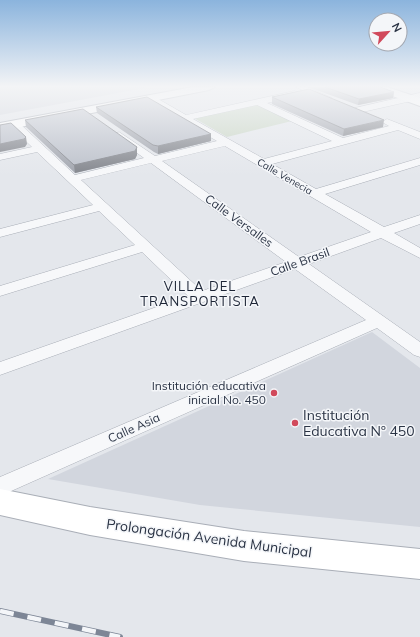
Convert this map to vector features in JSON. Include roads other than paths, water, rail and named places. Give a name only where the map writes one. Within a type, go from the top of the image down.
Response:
[{"type":"street","points":[[0,120],[22,117]]},
{"type":"street","points":[[0,127],[44,117]]},
{"type":"street","points":[[94,117],[97,119]]},
{"type":"street","points":[[184,118],[190,117]]},
{"type":"street","points":[[289,117],[342,142]]},
{"type":"street","points":[[373,117],[420,136]]},
{"type":"street","name":"Calle Venecia","points":[[184,118],[420,254]]},
{"type":"street","points":[[14,124],[200,298]]},
{"type":"street","points":[[262,163],[398,127]]},
{"type":"street","name":"Calle Versalles","points":[[110,128],[420,351]]},
{"type":"street","points":[[72,179],[226,142]]},
{"type":"street","points":[[0,157],[40,148]]},
{"type":"street","points":[[314,193],[420,161]]},
{"type":"street","points":[[0,233],[102,206]]},
{"type":"street","name":"Calle Brasil","points":[[0,369],[420,219]]},
{"type":"street","points":[[0,290],[145,246]]},
{"type":"street","name":"Calle Asia","points":[[0,487],[378,320]]},
{"type":"street","name":"Prolongación Avenida Municipal","points":[[0,502],[90,521],[244,546],[420,564]]},
{"type":"railway","points":[[0,611],[120,637]]},
{"type":"place","name":"Institución educativa inicial No. 450","points":[[274,393]]},
{"type":"place","name":"Institución Educativa Nº 450","points":[[295,423]]},
{"type":"district","name":"VILLA DEL TRANSPORTISTA","points":[[200,294]]}]
